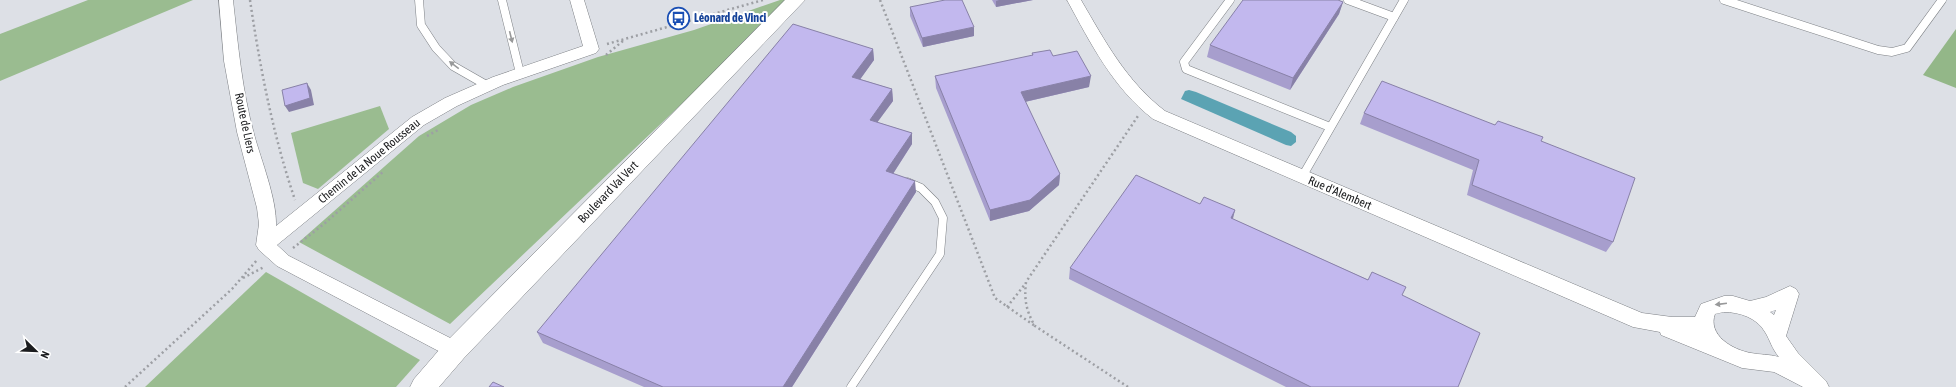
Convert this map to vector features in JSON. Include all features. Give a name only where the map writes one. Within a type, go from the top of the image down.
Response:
[{"type":"street","name":"Route de Liers","points":[[226,0],[232,61],[245,132],[266,208],[268,224],[265,245]]},
{"type":"street","points":[[576,0],[595,54]]},
{"type":"street","name":"Boulevard Val Vert","points":[[423,387],[455,350],[796,0]]},
{"type":"street","name":"Rue d'Alembert","points":[[1074,0],[1116,72],[1145,105],[1160,115],[1640,321],[1655,324],[1703,324]]},
{"type":"street","name":"Chemin de la Noue Rousseau","points":[[265,245],[418,121],[451,102],[520,73],[595,54]]},
{"type":"street","points":[[265,245],[280,258],[455,350]]},
{"type":"street","name":"Rue d'Alembert","points":[[1748,309],[1770,304],[1790,294],[1778,339],[1778,353],[1766,362]]},
{"type":"street","name":"Rue d'Alembert","points":[[1724,351],[1707,333],[1703,324],[1708,309],[1715,305],[1725,303],[1737,304],[1760,315],[1770,324],[1778,339],[1818,386]]},
{"type":"street","name":"Rue d'Alembert","points":[[1655,324],[1724,351],[1735,358],[1749,362],[1766,362],[1818,386]]},
{"type":"lane","points":[[419,0],[421,25],[436,48],[453,66],[488,86]]},
{"type":"lane","points":[[502,0],[520,73]]},
{"type":"lane","points":[[1230,0],[1184,62],[1186,69],[1330,128]]},
{"type":"lane","points":[[1348,0],[1394,16]]},
{"type":"lane","points":[[1302,177],[1404,0]]},
{"type":"lane","points":[[1724,0],[1878,50],[1892,52],[1907,48],[1942,0]]},
{"type":"lane","points":[[851,387],[940,254],[943,218],[935,202],[921,188],[900,180]]},
{"type":"path","points":[[250,0],[257,53],[282,163],[296,200]]},
{"type":"path","points":[[595,54],[624,40],[763,0]]},
{"type":"path","points":[[880,0],[995,298],[1128,387]]},
{"type":"path","points":[[595,54],[624,40]]},
{"type":"path","points":[[1007,307],[1026,282],[1145,105]]},
{"type":"path","points":[[424,138],[442,126]]},
{"type":"path","points":[[243,278],[280,258],[324,224],[388,168]]},
{"type":"path","points":[[125,387],[243,278],[265,245]]},
{"type":"path","points":[[1026,282],[1024,299],[1026,311],[1035,326]]},
{"type":"green space","points":[[88,0],[193,0],[0,81],[0,34]]},
{"type":"green space","points":[[780,0],[791,0],[450,324],[299,242],[419,136],[471,105],[513,87],[598,57],[694,30]]},
{"type":"green space","points":[[1956,29],[1956,88],[1923,75]]},
{"type":"green space","points":[[380,106],[389,129],[318,189],[303,183],[291,133]]},
{"type":"green space","points":[[266,272],[420,360],[396,387],[145,387]]},
{"type":"water","points":[[1189,90],[1291,132],[1296,136],[1296,142],[1291,146],[1286,145],[1181,99],[1185,91]]},
{"type":"building","points":[[945,0],[962,0],[974,27],[922,38],[910,7]]},
{"type":"building","points":[[1243,0],[1338,0],[1343,2],[1293,78],[1210,45]]},
{"type":"building","points":[[793,24],[873,49],[852,77],[892,89],[870,120],[912,133],[886,171],[915,181],[783,387],[663,387],[537,332]]},
{"type":"building","points":[[1050,50],[1053,56],[1077,51],[1091,76],[1021,92],[1060,174],[1030,200],[990,210],[935,76]]},
{"type":"building","points":[[1382,81],[1495,125],[1498,121],[1543,137],[1541,141],[1635,178],[1613,242],[1472,185],[1479,160],[1364,113]]},
{"type":"building","points":[[307,83],[310,98],[285,106],[282,90]]},
{"type":"building","points":[[1136,175],[1200,204],[1204,197],[1235,210],[1231,218],[1368,280],[1372,272],[1406,287],[1402,295],[1480,333],[1458,387],[1311,387],[1070,268]]},
{"type":"building","points":[[493,382],[504,387],[489,387]]},
{"type":"place","name":"Léonard de Vinci","points":[[678,18]]}]
